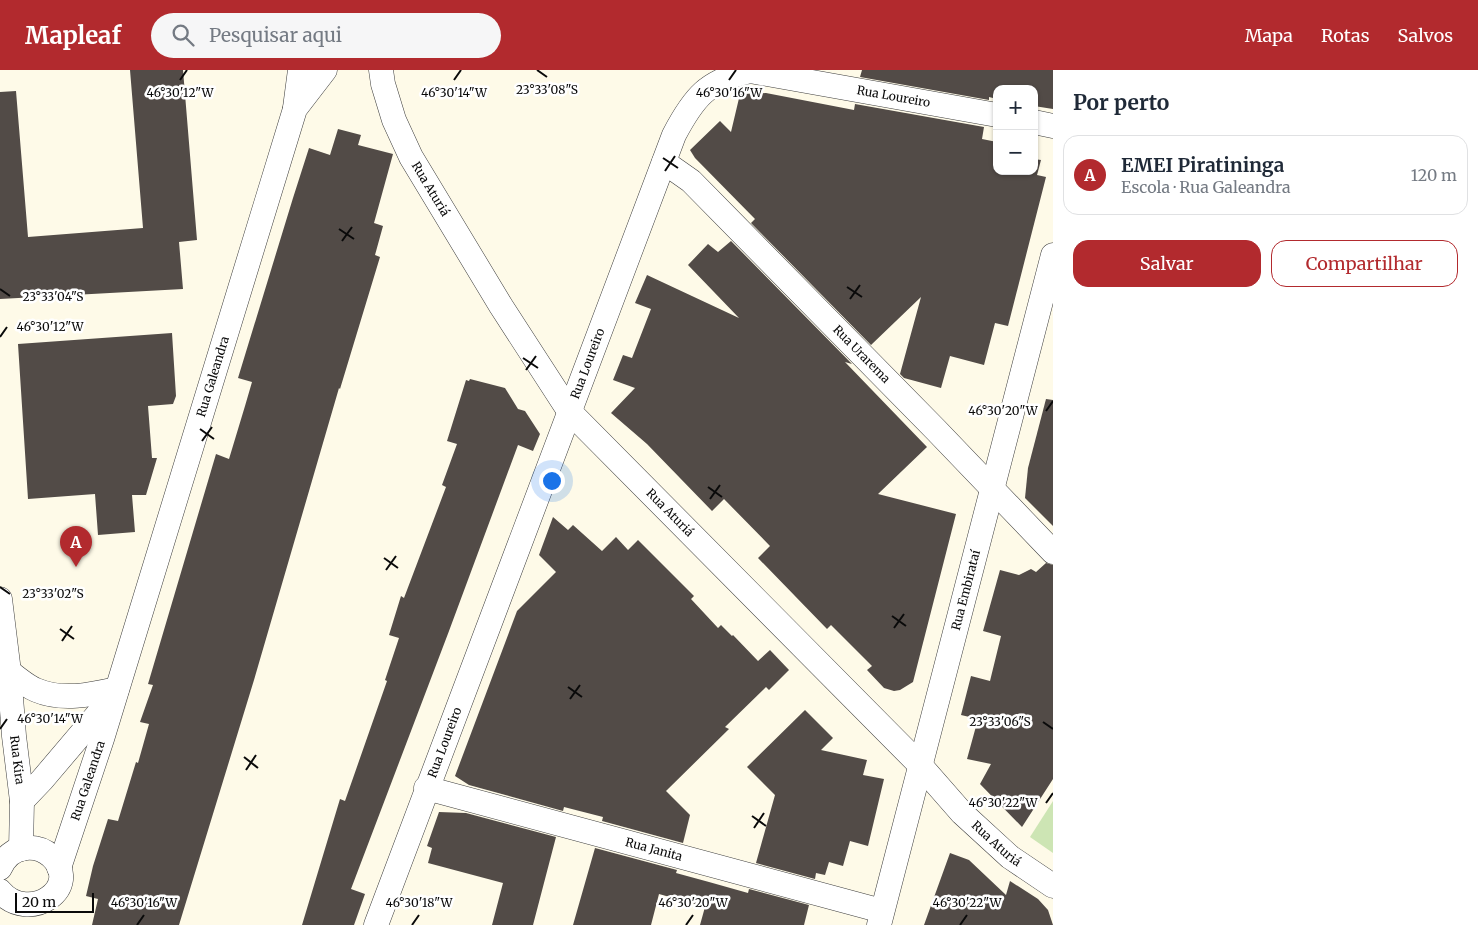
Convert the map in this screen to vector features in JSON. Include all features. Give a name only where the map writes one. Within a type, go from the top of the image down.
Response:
[{"type":"street","points":[[295,109],[300,70]]},
{"type":"street","name":"Rua Galeandra","points":[[10,904],[30,911],[40,908],[49,904],[60,888],[59,868],[117,690],[295,109],[324,70]]},
{"type":"street","name":"Rua Aturiá","points":[[381,70],[383,84],[394,120],[411,157],[501,306],[569,411],[920,765],[962,813],[1010,857],[1053,886]]},
{"type":"street","name":"Rua Loureiro","points":[[376,925],[426,788],[674,135],[687,110],[708,87],[729,76],[750,71],[993,114]]},
{"type":"street","points":[[1038,123],[1053,126]]},
{"type":"street","name":"Rua Urarema","points":[[664,162],[691,181],[1053,552]]},
{"type":"street","name":"Rua Embirataí","points":[[880,918],[1053,255]]},
{"type":"street","name":"Rua Kira","points":[[0,598],[10,672],[14,736],[22,801],[21,849]]},
{"type":"street","points":[[10,672],[34,689],[53,695],[73,696],[117,690]]},
{"type":"street","name":"Rua Galeandra","points":[[22,801],[57,763],[117,690]]},
{"type":"street","name":"Rua Janita","points":[[426,788],[880,918]]},
{"type":"street","points":[[0,868],[10,855],[21,849],[37,848],[54,860],[59,868]]},
{"type":"green space","points":[[1053,801],[1053,853],[1030,837]]},
{"type":"building","points":[[130,70],[183,70],[197,240],[179,242],[183,289],[0,299],[0,92],[16,91],[28,237],[143,228]]},
{"type":"building","points":[[862,70],[1053,70],[1053,109],[1038,107],[1038,85],[993,85],[993,98],[989,97],[989,100],[860,77]]},
{"type":"building","points":[[766,93],[854,110],[855,104],[984,127],[982,139],[993,141],[993,175],[1037,175],[1046,177],[1008,326],[995,323],[984,365],[950,356],[941,388],[904,378],[900,374],[921,297],[871,345],[751,223],[755,219],[695,158],[690,150],[720,121],[731,132],[740,94]]},
{"type":"building","points":[[338,129],[361,135],[358,145],[393,154],[374,223],[383,226],[375,255],[380,257],[339,388],[254,680],[179,925],[92,925],[98,899],[86,896],[93,866],[108,819],[118,821],[136,762],[138,763],[149,724],[140,722],[153,685],[148,684],[216,454],[229,459],[245,406],[252,382],[238,378],[293,198],[309,148],[330,155]]},
{"type":"building","points":[[1038,160],[1041,160],[1038,171]]},
{"type":"building","points":[[731,241],[852,364],[845,362],[927,447],[878,494],[956,514],[913,682],[900,690],[894,691],[884,688],[867,670],[872,666],[831,625],[827,629],[758,558],[770,546],[724,499],[712,511],[647,444],[611,413],[635,388],[613,380],[623,355],[632,358],[651,309],[635,303],[647,275],[739,318],[688,265],[708,244],[718,252]]},
{"type":"building","points":[[172,333],[176,396],[173,404],[148,406],[152,458],[157,458],[146,495],[132,495],[135,532],[98,535],[95,494],[28,499],[18,344]]},
{"type":"building","points":[[470,379],[505,388],[518,409],[525,411],[540,434],[533,451],[518,445],[351,889],[365,894],[354,925],[302,925],[340,799],[345,801],[387,681],[385,680],[399,638],[389,635],[401,596],[404,598],[446,487],[442,485],[457,444],[447,441],[466,380],[469,381]]},
{"type":"building","points":[[1046,399],[1053,400],[1053,526],[1025,498],[1028,468]]},
{"type":"building","points":[[553,517],[568,530],[573,525],[602,551],[616,537],[628,550],[638,540],[694,596],[691,599],[718,628],[721,625],[758,661],[770,650],[789,670],[769,690],[766,687],[725,727],[729,729],[666,791],[690,815],[683,843],[602,821],[603,817],[564,807],[563,811],[469,785],[455,776],[517,611],[556,572],[539,555]]},
{"type":"building","points":[[1046,563],[1053,565],[1053,779],[1022,827],[980,784],[991,764],[967,759],[978,719],[961,715],[971,676],[990,681],[1001,636],[983,631],[1000,570],[1019,575],[1031,569],[1036,572]]},
{"type":"building","points":[[805,710],[833,738],[821,750],[867,760],[863,775],[884,779],[868,846],[850,841],[843,866],[829,862],[825,875],[816,873],[815,879],[756,863],[775,795],[747,767]]},
{"type":"building","points":[[439,812],[466,813],[556,837],[533,925],[492,925],[503,883],[428,863],[432,848],[427,846]]},
{"type":"building","points":[[595,848],[677,870],[676,873],[748,893],[749,889],[809,905],[804,925],[700,925],[705,907],[659,894],[651,925],[573,925]]},
{"type":"building","points":[[950,853],[969,860],[1006,895],[1010,881],[1038,899],[1048,910],[1053,925],[924,925]]},
{"type":"place","name":"EMEI Piratininga","points":[[76,567]]}]
